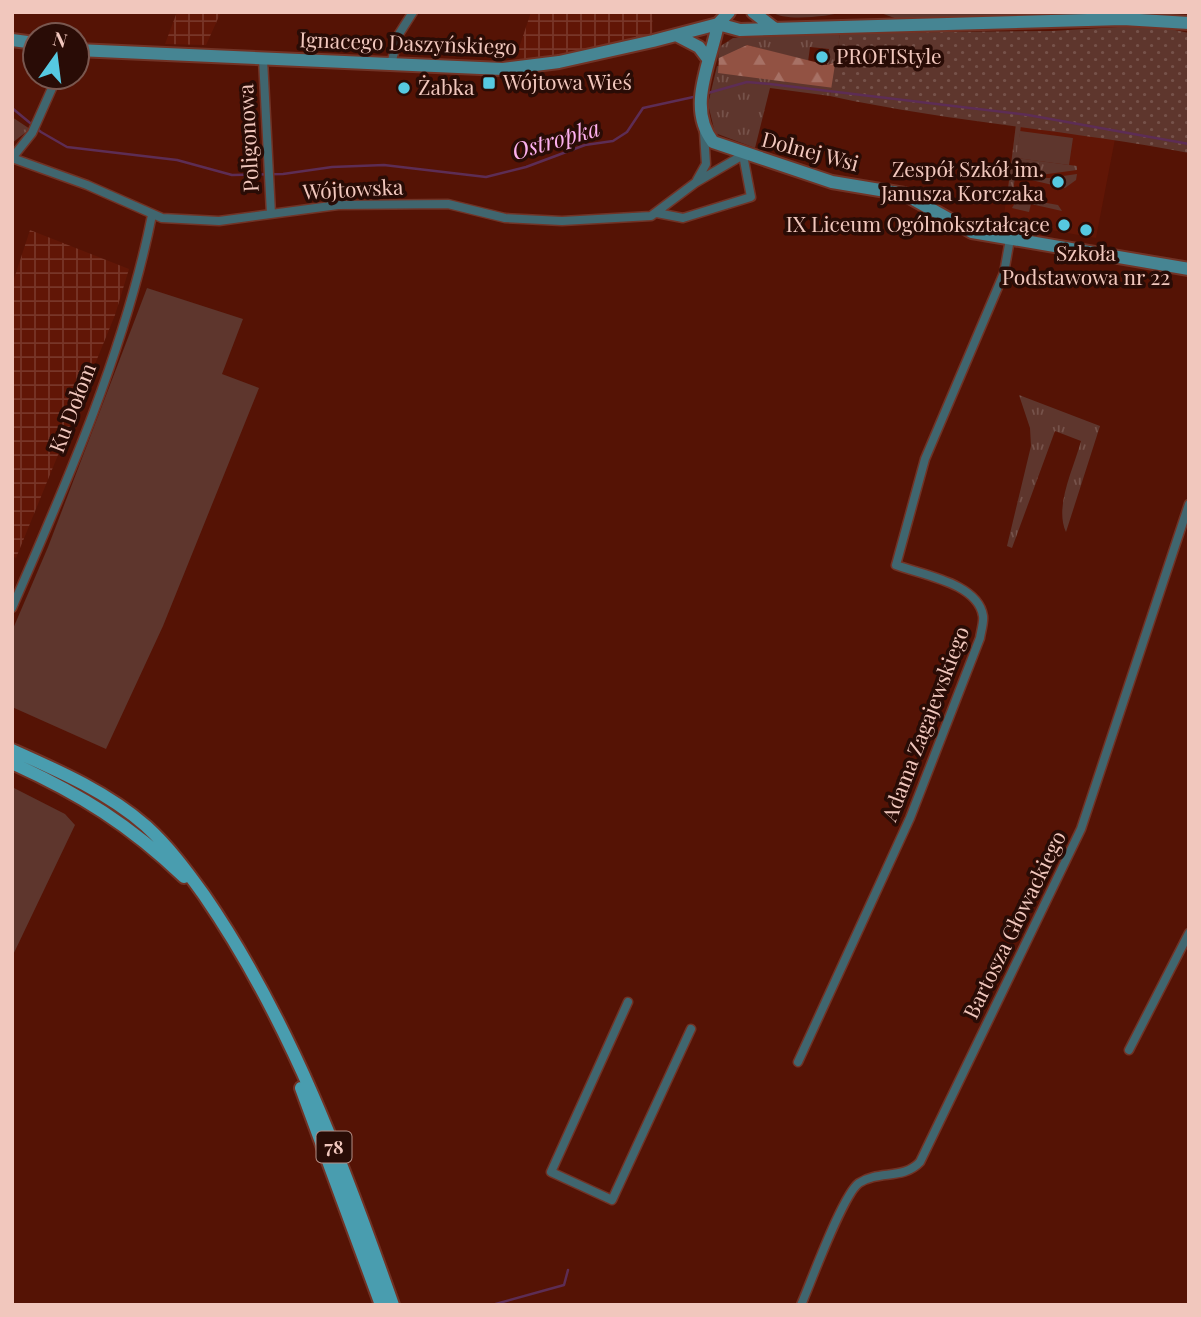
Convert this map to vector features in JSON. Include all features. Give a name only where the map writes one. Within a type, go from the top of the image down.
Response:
[{"type":"main road","points":[[704,131],[701,104],[708,59],[718,24],[729,12]]},
{"type":"main road","points":[[753,12],[763,23],[775,29]]},
{"type":"main road","points":[[718,24],[740,30],[1161,20],[1189,23]]},
{"type":"main road","name":"Ignacego Daszyńskiego","points":[[91,51],[473,69],[526,67],[596,55],[718,24]]},
{"type":"main road","points":[[714,43],[740,30]]},
{"type":"main road","points":[[676,35],[699,47],[708,59]]},
{"type":"main road","name":"Dolnej Wsi","points":[[704,131],[713,142],[743,155],[832,182],[904,194],[959,228],[1189,269]]},
{"type":"main road","name":"78","points":[[12,750],[80,782],[124,809],[169,848],[235,940],[265,993],[329,1133],[393,1305]]},
{"type":"main road","name":"78","points":[[12,763],[77,794],[126,825],[205,897]]},
{"type":"main road","name":"78","points":[[265,993],[381,1305]]},
{"type":"street","points":[[391,64],[399,34],[413,12]]},
{"type":"street","points":[[1134,12],[1161,20]]},
{"type":"street","name":"Poligonowa","points":[[263,59],[271,214]]},
{"type":"street","points":[[12,158],[32,133],[51,91]]},
{"type":"street","points":[[695,183],[706,164],[704,131]]},
{"type":"street","name":"Wójtowska","points":[[12,158],[87,185],[152,215],[187,221],[219,221],[338,205],[390,204],[447,204],[505,218],[562,220],[644,219],[657,213],[695,183],[743,155]]},
{"type":"street","name":"Dolnej Wsi","points":[[657,213],[683,218],[751,197],[743,155]]},
{"type":"street","name":"Ku Dołom","points":[[12,608],[89,418],[137,286],[152,215]]},
{"type":"street","name":"Adama Zagajewskiego","points":[[798,1062],[911,818],[980,638],[983,617],[975,599],[958,588],[896,565],[925,459],[1004,273],[1010,239]]},
{"type":"street","name":"Bartosza Głowackiego","points":[[801,1305],[851,1190],[870,1178],[910,1171],[923,1156],[1081,828],[1185,526],[1189,504]]},
{"type":"street","points":[[1129,1050],[1189,933]]},
{"type":"street","points":[[628,1002],[551,1172],[612,1200],[691,1029]]},
{"type":"shaded area","points":[[177,12],[221,12],[206,45],[165,44]]},
{"type":"shaded area","points":[[531,12],[652,12],[653,41],[512,69]]},
{"type":"shaded area","name":"Zespół Szkół im. Janusza Korczaka","points":[[1016,124],[1115,139],[1096,238],[1011,223],[1009,231],[1002,230]]},
{"type":"shaded area","points":[[30,230],[129,269],[115,315],[16,558],[12,556],[12,285]]},
{"type":"green space","points":[[772,12],[844,12],[786,17]]},
{"type":"green space","points":[[878,12],[1054,12],[1052,15],[900,20]]},
{"type":"green space","points":[[1151,25],[1189,33],[1189,153],[919,113],[830,96],[840,33],[1052,31]]},
{"type":"green space","points":[[840,33],[836,62],[827,65],[829,49],[810,47],[808,62],[747,45],[718,61],[719,47],[733,38]]},
{"type":"green space","points":[[747,45],[827,65],[849,58],[1038,114],[718,73],[719,58]]},
{"type":"green space","points":[[717,66],[833,79],[830,96],[770,88],[755,148],[715,133],[708,104]]},
{"type":"green space","points":[[12,117],[30,129],[12,143]]},
{"type":"green space","points":[[1016,124],[1021,125],[1017,158],[1077,166],[1077,170],[1033,176],[1016,172],[1013,190],[1008,189]]},
{"type":"green space","points":[[1020,131],[1073,138],[1069,165],[1016,158]]},
{"type":"green space","points":[[1077,174],[1076,180],[1065,188],[1019,177],[1049,178]]},
{"type":"green space","points":[[1024,199],[1058,205],[1062,211],[1031,204],[1029,212],[1012,208],[1016,201]]},
{"type":"green space","points":[[147,288],[243,319],[222,374],[259,388],[163,626],[106,749],[12,707],[12,631],[48,547]]},
{"type":"green space","points":[[1019,395],[1100,426],[1066,532],[1062,511],[1066,487],[1081,441],[1055,431],[1012,548],[1007,546],[1031,446],[1030,428]]},
{"type":"green space","points":[[12,787],[65,814],[75,825],[12,957]]},
{"type":"waterway","name":"Ostropka","points":[[708,93],[747,82],[770,84],[1028,115],[1189,144]]},
{"type":"waterway","name":"Ostropka","points":[[12,108],[41,132],[67,147],[177,160],[232,175],[283,174],[332,167],[384,165],[486,177],[526,167],[585,145],[613,141],[627,132],[643,108],[698,96]]},
{"type":"waterway","points":[[492,1305],[564,1285],[568,1270]]},
{"type":"place","name":"PROFIStyle","points":[[822,57]]},
{"type":"place","name":"Wójtowa Wieś","points":[[489,83]]},
{"type":"place","name":"Żabka","points":[[404,88]]},
{"type":"place","name":"Zespół Szkół im. Janusza Korczaka","points":[[1058,182]]},
{"type":"place","name":"IX Liceum Ogólnokształcące","points":[[1064,225]]},
{"type":"place","name":"Szkoła Podstawowa nr 22","points":[[1086,230]]}]
